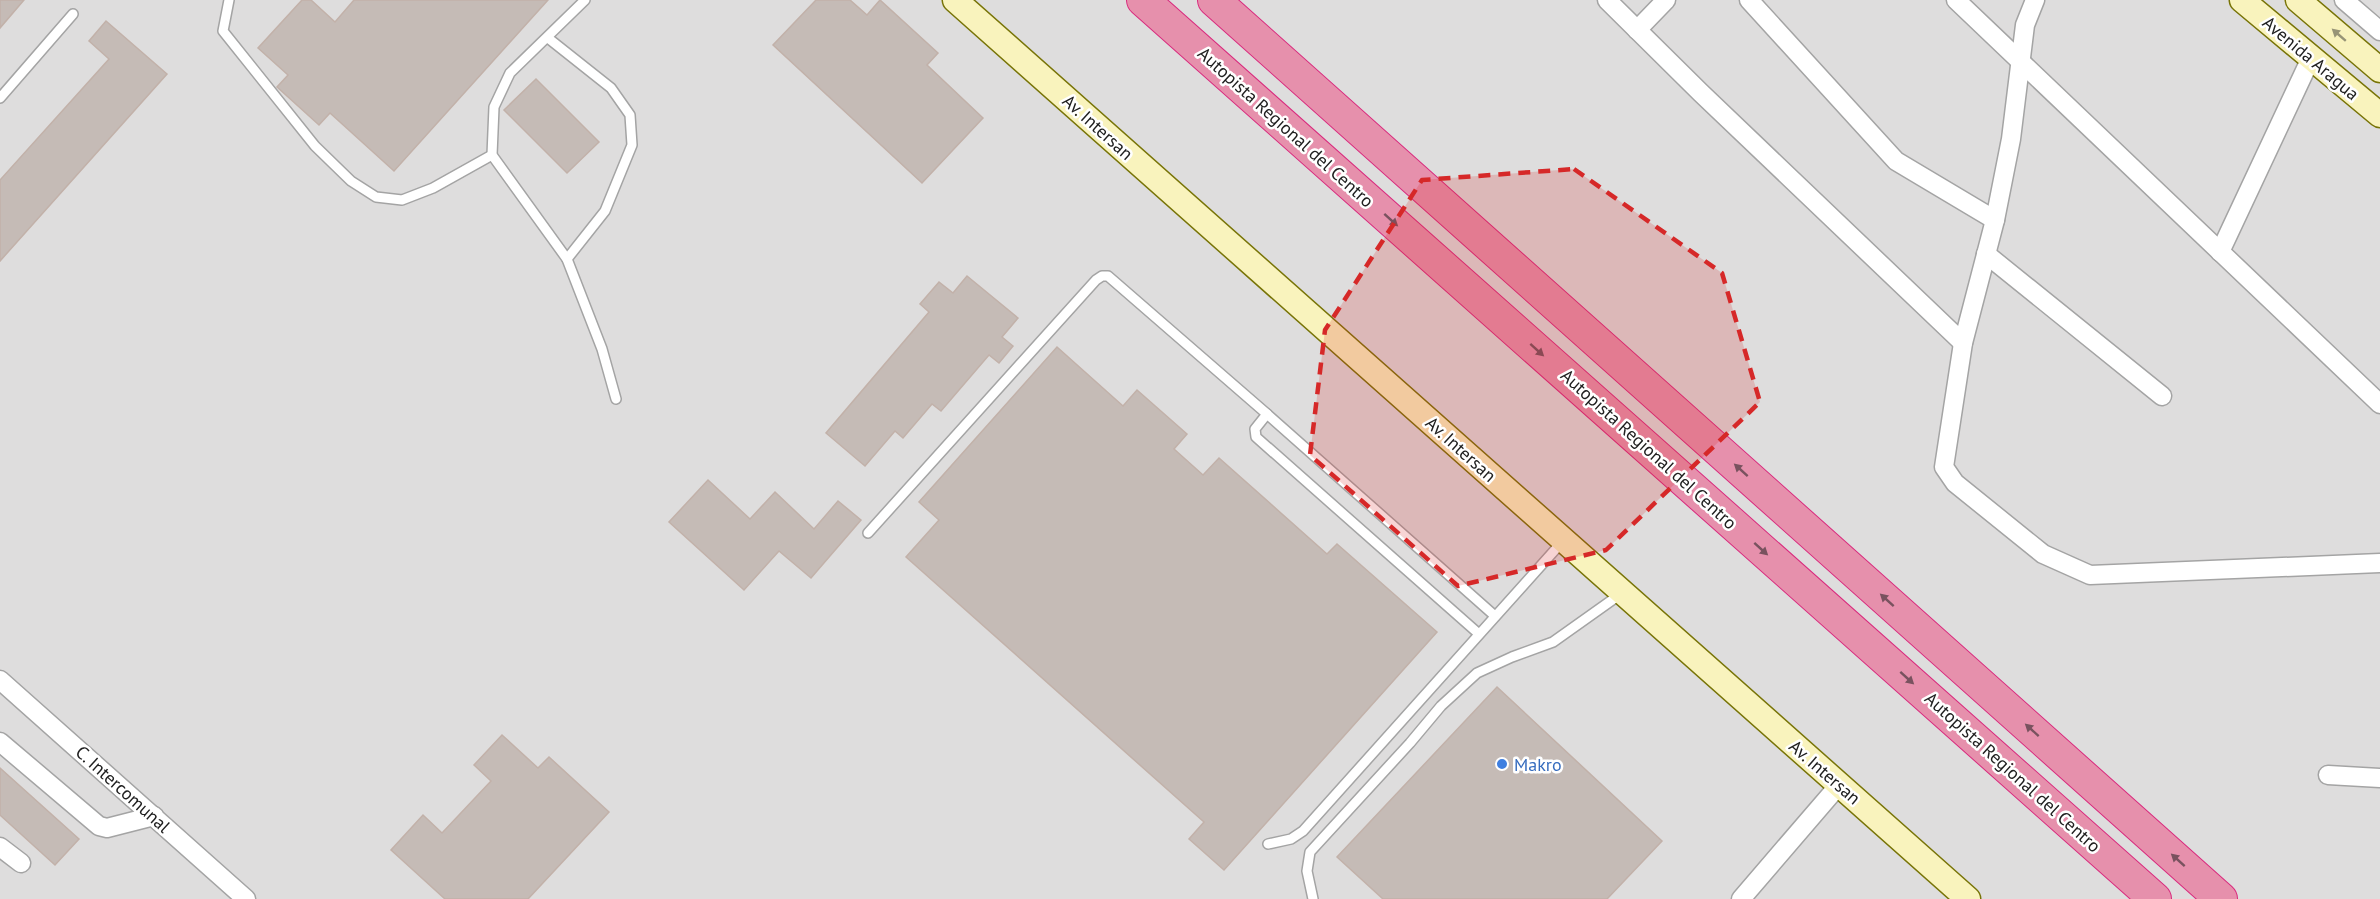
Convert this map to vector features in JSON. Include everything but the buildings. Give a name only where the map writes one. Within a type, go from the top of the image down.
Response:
[{"type":"highway","name":"Autopista Regional del Centro","points":[[1143,0],[2156,899]]},
{"type":"highway","points":[[1214,0],[2221,899]]},
{"type":"street","name":"Av. Intersan","points":[[955,0],[1968,899]]},
{"type":"street","points":[[1608,0],[1963,343]]},
{"type":"street","points":[[1637,30],[1666,0]]},
{"type":"street","points":[[1749,0],[1896,161],[1995,220]]},
{"type":"street","points":[[1956,0],[2380,404]]},
{"type":"street","points":[[2035,0],[2025,25],[2011,138],[1995,220],[1963,343],[1944,467],[1955,483],[2043,554],[2090,575],[2380,563]]},
{"type":"street","name":"Avenida Aragua","points":[[2242,0],[2380,115]]},
{"type":"street","name":"Avenida Aragua","points":[[2298,0],[2380,70]]},
{"type":"street","points":[[2344,0],[2380,31]]},
{"type":"street","points":[[2220,252],[2311,58]]},
{"type":"street","points":[[1986,254],[2162,396]]},
{"type":"street","name":"C. Intercomunal","points":[[0,680],[246,899]]},
{"type":"street","points":[[0,742],[99,826],[107,828],[154,816]]},
{"type":"street","points":[[2328,775],[2380,778]]},
{"type":"street","points":[[1741,899],[1839,785]]},
{"type":"street","points":[[0,847],[21,863]]},
{"type":"lane","points":[[229,0],[223,31],[315,146],[351,181],[375,197],[402,200],[433,188],[492,155]]},
{"type":"lane","points":[[585,0],[510,73],[494,107],[492,155],[567,259],[602,349],[616,399]]},
{"type":"lane","points":[[0,98],[73,14]]},
{"type":"lane","points":[[548,38],[611,88],[630,115],[632,145],[605,211],[567,259]]},
{"type":"lane","points":[[868,532],[1088,288],[1102,276],[1108,276],[1495,616]]},
{"type":"lane","points":[[1267,414],[1255,429],[1256,437],[1479,634]]},
{"type":"lane","points":[[1268,844],[1291,839],[1303,831],[1564,540]]},
{"type":"lane","points":[[1313,899],[1307,870],[1310,852],[1441,706],[1477,673],[1553,642],[1622,593]]},
{"type":"highlighted area","points":[[1574,169],[1722,273],[1760,402],[1606,550],[1458,586],[1310,455],[1325,330],[1422,180]]},
{"type":"shaded area","points":[[0,0],[2380,0],[2380,899],[0,899]]},
{"type":"place","name":"Makro","points":[[1502,764]]}]
